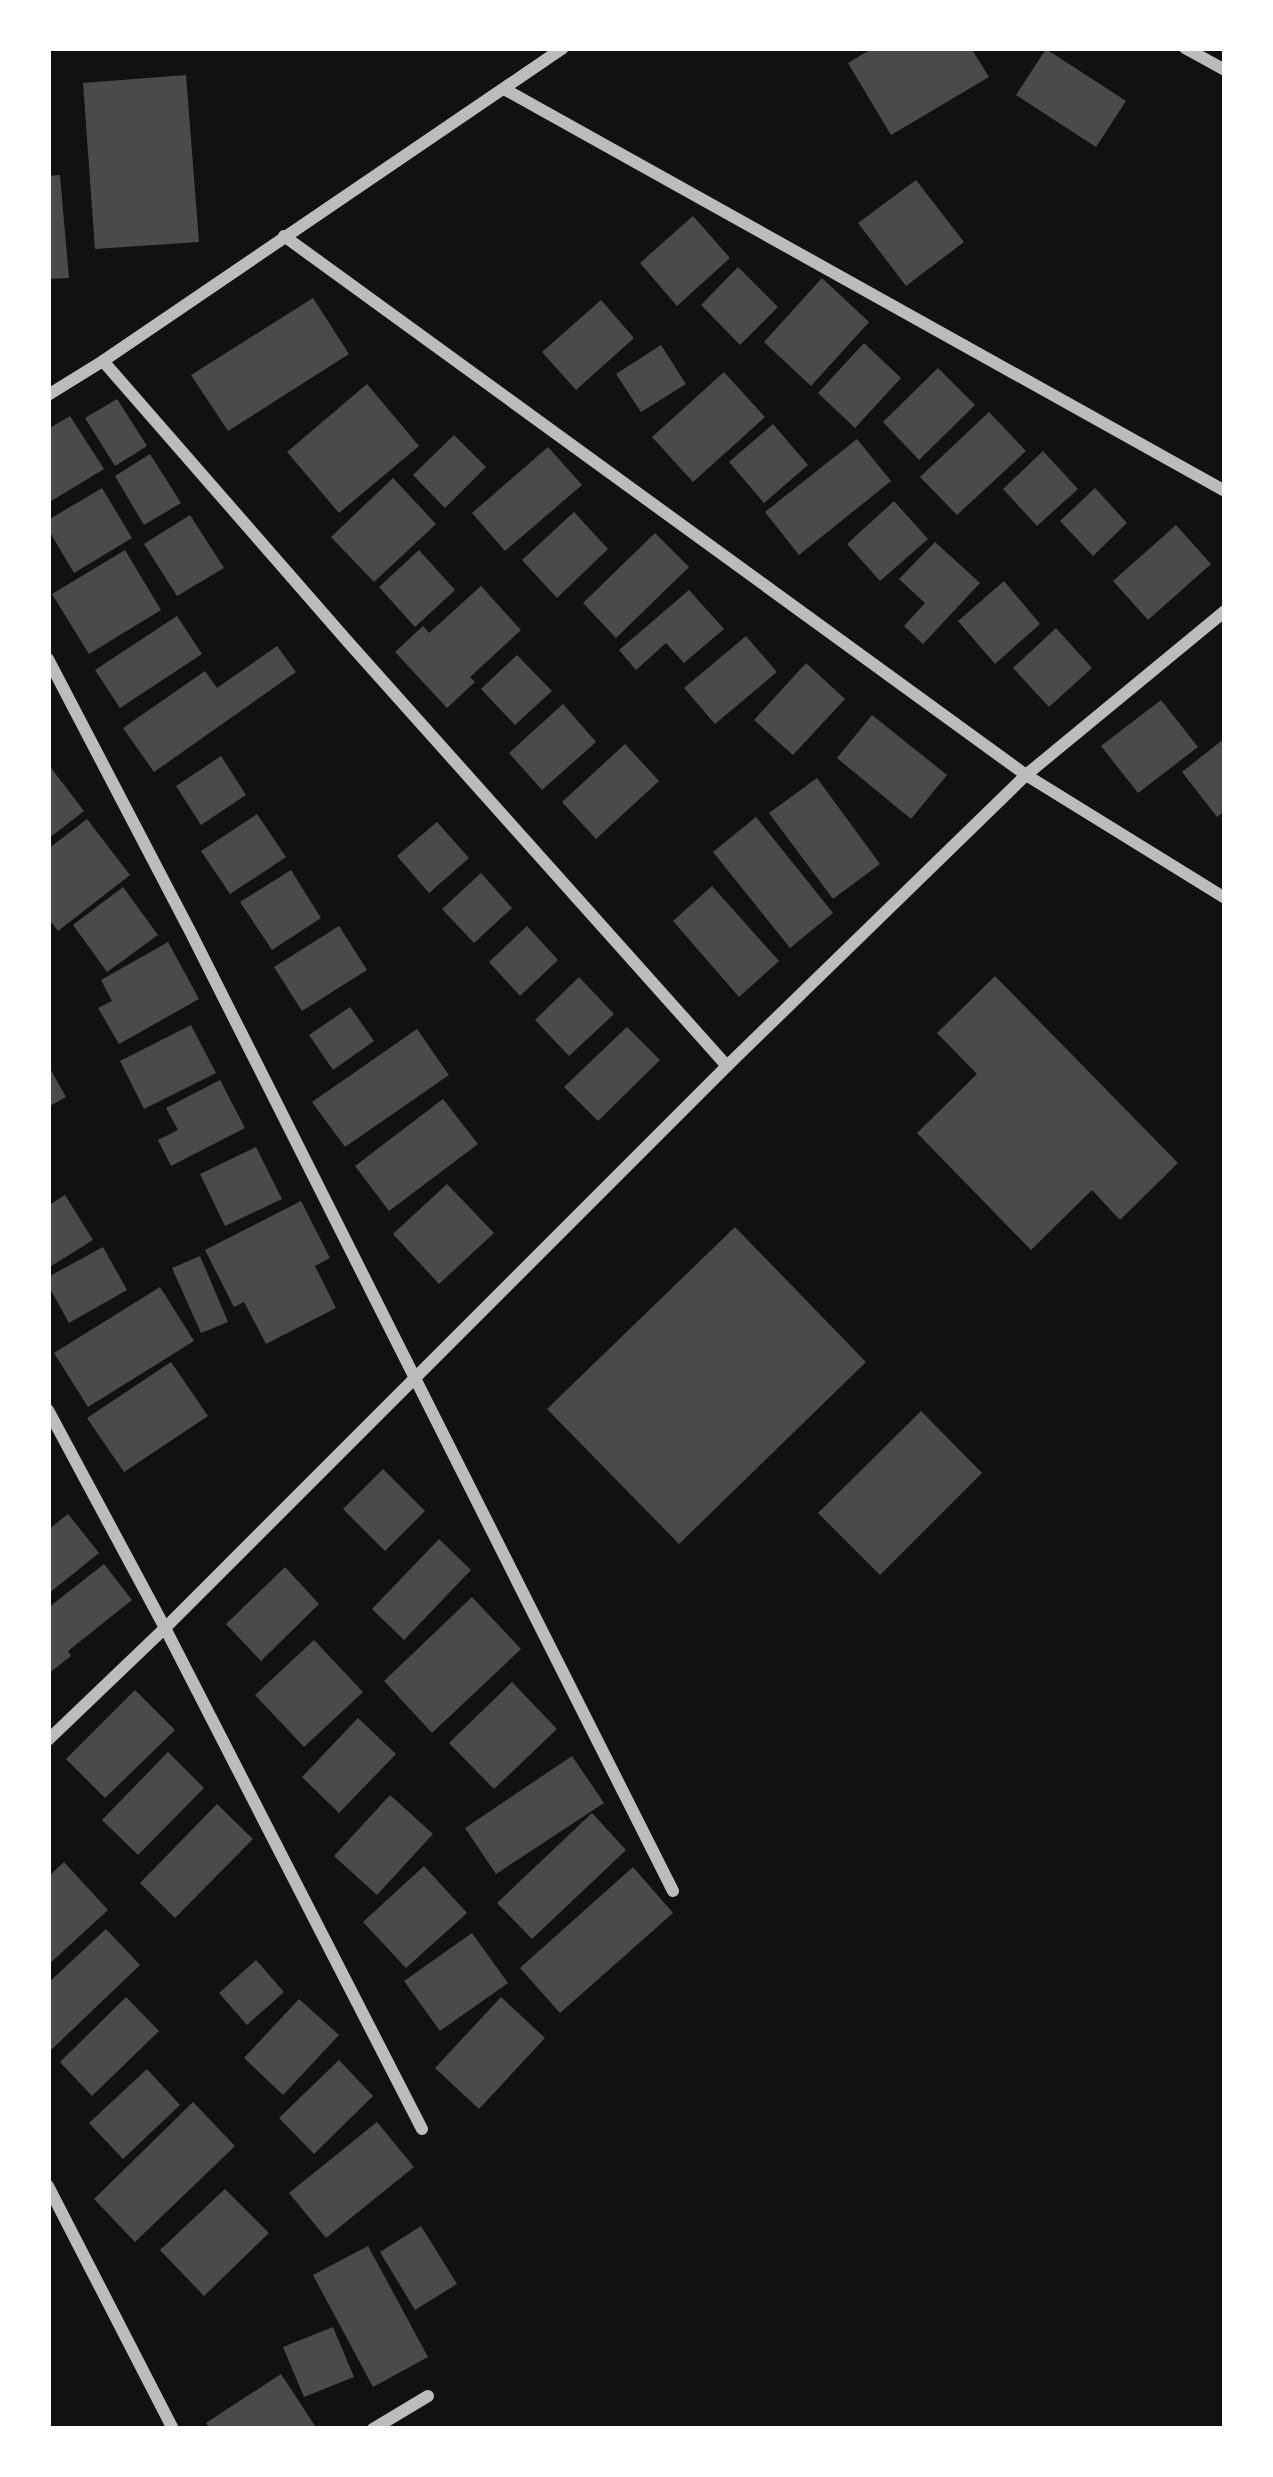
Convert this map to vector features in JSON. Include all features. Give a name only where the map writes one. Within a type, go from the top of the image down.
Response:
[{"type":"street","points":[[48,395],[563,48]]},
{"type":"street","points":[[1185,48],[1225,70]]},
{"type":"street","points":[[504,88],[1225,491]]},
{"type":"street","points":[[284,236],[1026,775],[1225,898]]},
{"type":"street","points":[[103,361],[727,1066]]},
{"type":"street","points":[[48,1740],[1026,775],[1225,611]]},
{"type":"street","points":[[48,658],[673,1891]]},
{"type":"street","points":[[48,1410],[422,2129]]},
{"type":"street","points":[[48,2186],[173,2429]]},
{"type":"street","points":[[373,2429],[428,2396]]},
{"type":"building","points":[[873,48],[971,48],[989,77],[891,135],[848,63]]},
{"type":"building","points":[[1046,49],[1126,101],[1096,147],[1016,95]]},
{"type":"building","points":[[186,75],[199,242],[95,249],[83,83]]},
{"type":"building","points":[[60,175],[69,278],[48,279],[48,176]]},
{"type":"building","points":[[916,180],[964,242],[906,286],[858,223]]},
{"type":"building","points":[[693,216],[730,258],[677,306],[640,263]]},
{"type":"building","points":[[738,267],[778,307],[740,345],[701,305]]},
{"type":"building","points":[[822,278],[869,322],[811,386],[764,342]]},
{"type":"building","points":[[313,298],[349,354],[228,431],[191,375]]},
{"type":"building","points":[[601,300],[634,338],[576,390],[542,352]]},
{"type":"building","points":[[864,343],[901,378],[855,428],[818,393]]},
{"type":"building","points":[[661,345],[686,384],[641,412],[616,374]]},
{"type":"building","points":[[938,368],[975,405],[919,460],[883,422]]},
{"type":"building","points":[[724,372],[765,417],[693,482],[652,437]]},
{"type":"building","points":[[367,384],[419,446],[339,513],[287,452]]},
{"type":"building","points":[[117,399],[147,446],[115,466],[85,418]]},
{"type":"building","points":[[989,412],[1026,451],[957,515],[920,477]]},
{"type":"building","points":[[70,416],[104,469],[48,503],[48,429]]},
{"type":"building","points":[[773,424],[808,465],[764,503],[729,462]]},
{"type":"building","points":[[454,435],[486,467],[445,508],[413,475]]},
{"type":"building","points":[[857,439],[891,481],[799,555],[765,512]]},
{"type":"building","points":[[548,447],[582,485],[505,551],[472,513]]},
{"type":"building","points":[[1043,451],[1078,489],[1037,526],[1003,489]]},
{"type":"building","points":[[150,454],[181,503],[144,525],[115,476]]},
{"type":"building","points":[[393,478],[436,524],[374,582],[331,537]]},
{"type":"building","points":[[102,488],[132,538],[74,573],[48,529],[48,520]]},
{"type":"building","points":[[1095,488],[1127,523],[1093,556],[1060,521]]},
{"type":"building","points":[[894,501],[928,539],[880,581],[847,544]]},
{"type":"building","points":[[574,512],[608,549],[557,598],[522,560]]},
{"type":"building","points":[[190,515],[224,568],[177,596],[144,544]]},
{"type":"building","points":[[1176,525],[1211,564],[1148,620],[1113,581]]},
{"type":"building","points":[[655,533],[689,567],[616,638],[583,603]]},
{"type":"building","points":[[935,542],[980,583],[923,644],[904,626],[925,603],[899,579]]},
{"type":"building","points":[[125,550],[161,610],[89,654],[52,594]]},
{"type":"building","points":[[419,550],[455,590],[415,627],[379,587]]},
{"type":"building","points":[[1004,581],[1040,624],[995,664],[958,621]]},
{"type":"building","points":[[481,586],[521,630],[470,677],[475,682],[447,708],[395,652],[423,626],[429,633]]},
{"type":"building","points":[[689,590],[724,629],[684,663],[666,643],[636,670],[619,650]]},
{"type":"building","points":[[177,616],[202,654],[120,708],[95,670]]},
{"type":"building","points":[[1056,628],[1092,668],[1049,707],[1013,668]]},
{"type":"building","points":[[746,636],[777,672],[715,724],[684,688]]},
{"type":"building","points":[[277,646],[296,672],[154,772],[123,728],[205,671],[217,688]]},
{"type":"building","points":[[517,655],[552,691],[515,725],[481,689]]},
{"type":"building","points":[[806,663],[845,699],[793,755],[754,720]]},
{"type":"building","points":[[1161,700],[1198,747],[1138,793],[1101,746]]},
{"type":"building","points":[[563,704],[596,742],[542,790],[509,753]]},
{"type":"building","points":[[872,715],[947,775],[911,819],[837,758]]},
{"type":"building","points":[[1225,738],[1225,811],[1217,817],[1182,772]]},
{"type":"building","points":[[625,744],[659,781],[596,839],[562,802]]},
{"type":"building","points":[[221,756],[246,795],[201,825],[176,786]]},
{"type":"building","points":[[48,764],[84,811],[48,839]]},
{"type":"building","points":[[817,778],[880,864],[833,899],[769,813]]},
{"type":"building","points":[[257,814],[286,857],[230,894],[201,851]]},
{"type":"building","points":[[756,817],[833,913],[790,948],[713,852]]},
{"type":"building","points":[[87,819],[130,875],[58,931],[48,918],[48,849]]},
{"type":"building","points":[[437,822],[469,858],[429,893],[397,856]]},
{"type":"building","points":[[291,870],[321,918],[272,950],[240,902]]},
{"type":"building","points":[[481,873],[512,908],[474,943],[442,909]]},
{"type":"building","points":[[712,886],[779,961],[739,997],[673,921]]},
{"type":"building","points":[[123,887],[158,935],[107,972],[73,925]]},
{"type":"building","points":[[339,926],[367,970],[302,1011],[274,967]]},
{"type":"building","points":[[527,926],[558,960],[520,996],[489,962]]},
{"type":"building","points":[[168,942],[199,999],[119,1044],[98,1008],[112,1001],[101,980]]},
{"type":"building","points":[[995,976],[1178,1163],[1120,1220],[1092,1190],[1031,1250],[917,1133],[977,1074],[937,1033]]},
{"type":"building","points":[[579,977],[614,1014],[569,1056],[535,1020]]},
{"type":"building","points":[[350,1007],[374,1041],[333,1070],[309,1035]]},
{"type":"building","points":[[191,1025],[216,1073],[144,1109],[120,1061]]},
{"type":"building","points":[[627,1027],[660,1060],[598,1121],[564,1087]]},
{"type":"building","points":[[417,1029],[449,1075],[345,1147],[312,1102]]},
{"type":"building","points":[[48,1065],[66,1097],[48,1107]]},
{"type":"building","points":[[220,1080],[245,1128],[171,1166],[158,1140],[178,1130],[166,1108]]},
{"type":"building","points":[[443,1099],[478,1144],[389,1211],[355,1166]]},
{"type":"building","points":[[256,1147],[282,1199],[225,1226],[200,1174]]},
{"type":"building","points":[[447,1184],[494,1233],[439,1284],[393,1234]]},
{"type":"building","points":[[65,1195],[93,1240],[48,1268],[48,1206]]},
{"type":"building","points":[[301,1201],[330,1258],[315,1266],[336,1308],[266,1344],[244,1302],[234,1307],[205,1250]]},
{"type":"building","points":[[735,1227],[866,1362],[679,1544],[547,1409]]},
{"type":"building","points":[[103,1247],[127,1290],[69,1323],[48,1277]]},
{"type":"building","points":[[200,1256],[228,1322],[201,1333],[172,1268]]},
{"type":"building","points":[[160,1287],[194,1341],[88,1407],[54,1353]]},
{"type":"building","points":[[171,1362],[208,1416],[124,1472],[87,1418]]},
{"type":"building","points":[[921,1411],[982,1473],[880,1575],[818,1513]]},
{"type":"building","points":[[383,1469],[425,1511],[385,1551],[343,1509]]},
{"type":"building","points":[[68,1514],[99,1553],[48,1594],[48,1530]]},
{"type":"building","points":[[439,1539],[471,1570],[404,1640],[372,1609]]},
{"type":"building","points":[[104,1564],[132,1600],[68,1651],[71,1656],[48,1674],[48,1608]]},
{"type":"building","points":[[285,1567],[319,1604],[261,1661],[226,1624]]},
{"type":"building","points":[[472,1597],[521,1649],[432,1733],[384,1681]]},
{"type":"building","points":[[314,1640],[363,1692],[304,1747],[255,1695]]},
{"type":"building","points":[[512,1682],[557,1729],[494,1789],[449,1743]]},
{"type":"building","points":[[135,1690],[175,1730],[105,1798],[66,1759]]},
{"type":"building","points":[[358,1718],[396,1754],[339,1813],[302,1777]]},
{"type":"building","points":[[168,1752],[204,1788],[138,1855],[102,1820]]},
{"type":"building","points":[[572,1756],[604,1803],[496,1874],[465,1828]]},
{"type":"building","points":[[390,1795],[433,1834],[377,1895],[334,1856]]},
{"type":"building","points":[[217,1804],[253,1839],[175,1918],[140,1883]]},
{"type":"building","points":[[592,1813],[626,1850],[532,1939],[497,1903]]},
{"type":"building","points":[[64,1862],[108,1910],[48,1965],[48,1877]]},
{"type":"building","points":[[424,1866],[467,1913],[406,1968],[363,1922]]},
{"type":"building","points":[[633,1867],[673,1913],[560,2013],[520,1968]]},
{"type":"building","points":[[106,1929],[140,1965],[51,2050],[48,1983]]},
{"type":"building","points":[[472,1933],[508,1983],[440,2031],[404,1981]]},
{"type":"building","points":[[256,1960],[284,1992],[247,2025],[219,1993]]},
{"type":"building","points":[[126,1997],[159,2031],[92,2096],[60,2062]]},
{"type":"building","points":[[501,1997],[545,2038],[479,2109],[435,2068]]},
{"type":"building","points":[[299,1999],[339,2035],[283,2095],[244,2058]]},
{"type":"building","points":[[339,2060],[373,2096],[314,2154],[279,2118]]},
{"type":"building","points":[[147,2069],[180,2105],[123,2159],[89,2123]]},
{"type":"building","points":[[193,2102],[235,2146],[135,2242],[94,2199]]},
{"type":"building","points":[[377,2122],[414,2167],[326,2238],[289,2193]]},
{"type":"building","points":[[225,2189],[269,2233],[204,2296],[160,2250]]},
{"type":"building","points":[[421,2226],[457,2284],[415,2310],[380,2252]]},
{"type":"building","points":[[368,2246],[428,2357],[373,2387],[313,2275]]},
{"type":"building","points":[[333,2327],[354,2377],[304,2397],[283,2347]]},
{"type":"building","points":[[281,2374],[315,2426],[210,2429],[206,2423]]}]
